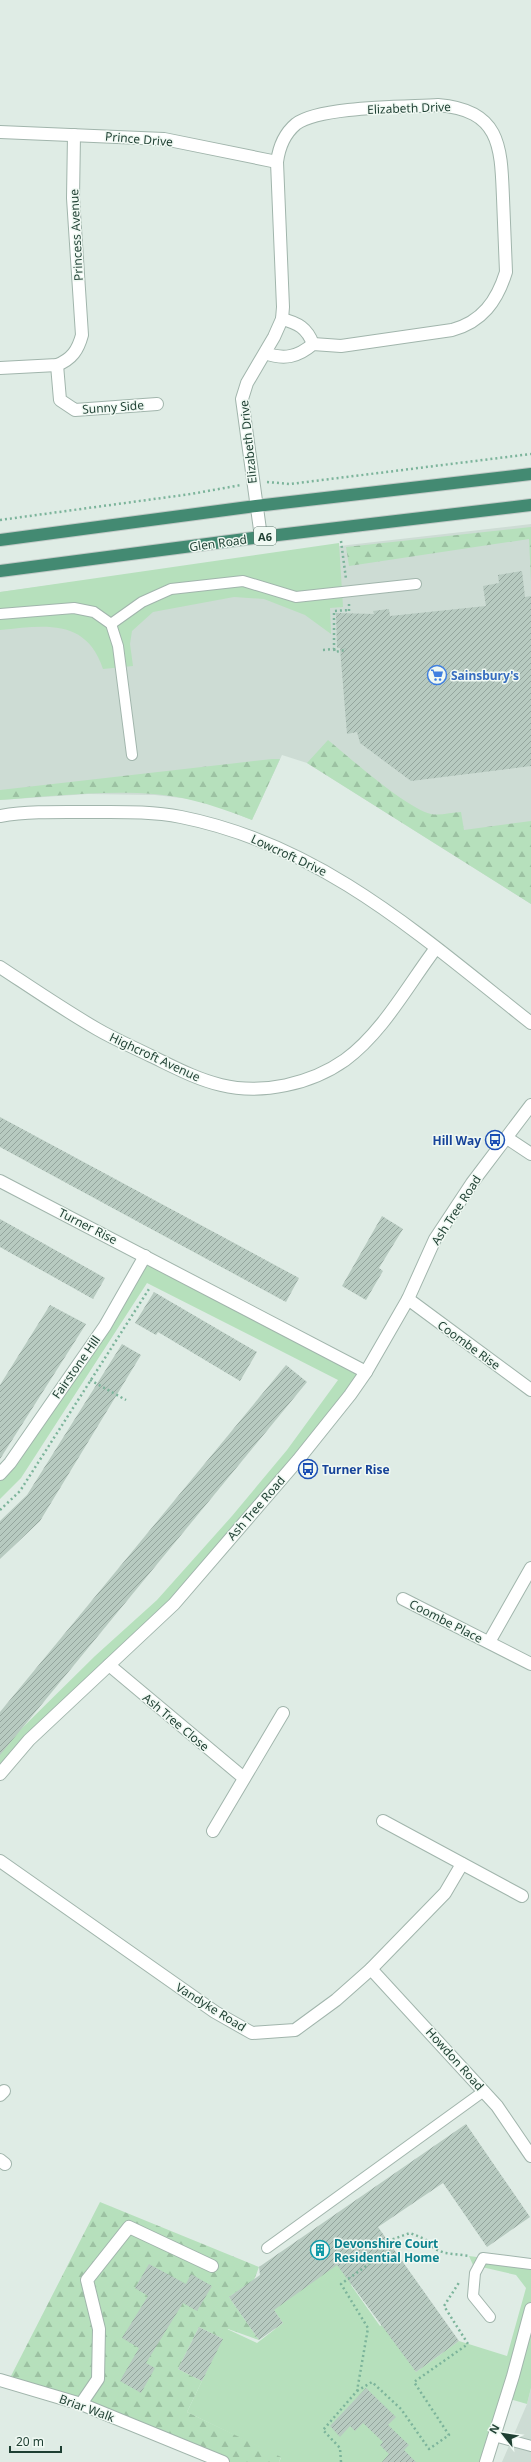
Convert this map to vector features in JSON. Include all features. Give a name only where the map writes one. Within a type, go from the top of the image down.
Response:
[{"type":"highway","points":[[0,540],[256,506],[531,474]]},
{"type":"highway","name":"Glen Road","points":[[0,572],[261,537],[531,505]]},
{"type":"street","name":"Elizabeth Drive","points":[[261,537],[242,400],[246,383],[265,353],[282,319],[284,294],[277,162],[279,148],[286,135],[296,124],[315,115],[438,105],[457,106],[480,118],[494,136],[501,155],[506,272],[500,290],[490,306],[466,326],[452,330],[341,346],[313,344]]},
{"type":"street","name":"Prince Drive","points":[[0,132],[164,140],[277,162]]},
{"type":"street","name":"Princess Avenue","points":[[58,365],[74,354],[82,335],[73,198],[74,135]]},
{"type":"street","points":[[265,353],[277,357],[290,357],[303,353],[313,344],[308,332],[302,326],[282,319]]},
{"type":"street","points":[[0,368],[58,365]]},
{"type":"street","name":"Sunny Side","points":[[58,365],[60,400],[75,410],[157,404]]},
{"type":"street","name":"Lowcroft Drive","points":[[0,816],[73,812],[140,812],[180,816],[250,836],[310,863],[360,891],[436,948],[531,1023]]},
{"type":"street","name":"Highcroft Avenue","points":[[0,968],[98,1029],[193,1077],[222,1086],[248,1089],[277,1087],[300,1082],[325,1072],[345,1060],[378,1028],[436,948]]},
{"type":"street","name":"Ash Tree Road","points":[[0,1774],[29,1740],[174,1604],[298,1460],[366,1372],[408,1299],[435,1239],[472,1183],[531,1105]]},
{"type":"street","points":[[507,1138],[531,1154]]},
{"type":"street","name":"Turner Rise","points":[[0,1181],[366,1372]]},
{"type":"street","name":"Fairstone Hill","points":[[0,1474],[10,1463],[105,1326],[145,1256]]},
{"type":"street","name":"Coombe Rise","points":[[408,1299],[531,1390]]},
{"type":"street","name":"Coombe Place","points":[[489,1642],[531,1568]]},
{"type":"street","name":"Coombe Place","points":[[403,1599],[531,1664]]},
{"type":"street","name":"Ash Tree Close","points":[[109,1665],[244,1778]]},
{"type":"street","points":[[213,1831],[283,1713]]},
{"type":"street","points":[[383,1821],[522,1896]]},
{"type":"street","name":"Vandyke Road","points":[[0,1861],[215,2012],[252,2033],[295,2030],[336,2000],[371,1969],[445,1893],[462,1864]]},
{"type":"street","name":"Howdon Road","points":[[371,1969],[497,2106],[531,2156]]},
{"type":"street","points":[[81,2404],[98,2379],[99,2329],[86,2280],[128,2226],[212,2266]]},
{"type":"street","points":[[486,2462],[531,2309]]},
{"type":"street","name":"Briar Walk","points":[[0,2380],[81,2404],[219,2461]]},
{"type":"lane","points":[[111,624],[142,602],[171,589],[243,581],[296,597],[416,584]]},
{"type":"lane","points":[[0,614],[74,608],[94,612],[111,624],[118,646],[132,755]]},
{"type":"lane","points":[[267,2248],[484,2091]]},
{"type":"lane","points":[[490,2317],[473,2296],[475,2273],[483,2258],[531,2264]]},
{"type":"lane","points":[[494,2436],[531,2446]]},
{"type":"path","points":[[290,484],[531,454]]},
{"type":"path","points":[[0,520],[220,489]]},
{"type":"path","points":[[334,649],[334,611],[349,610]]},
{"type":"path","points":[[323,650],[334,649],[335,652],[345,650],[345,648]]},
{"type":"path","points":[[0,1510],[20,1491],[149,1289]]},
{"type":"path","points":[[74,1371],[126,1400]]},
{"type":"path","points":[[388,2241],[410,2233],[425,2239],[435,2249],[445,2253],[483,2258]]},
{"type":"path","points":[[357,2391],[368,2328],[341,2284],[383,2254]]},
{"type":"path","points":[[468,2262],[469,2256]]},
{"type":"path","points":[[341,2462],[340,2448],[323,2430],[357,2391],[372,2382],[401,2409],[429,2449],[449,2435],[414,2382],[468,2344],[444,2306],[460,2280]]},
{"type":"shaded area","points":[[531,524],[531,904],[307,763],[282,755],[252,820],[219,807],[190,799],[155,795],[88,794],[0,800],[0,592],[348,545]]},
{"type":"shaded area","points":[[531,2388],[531,2462],[502,2462],[527,2404]]},
{"type":"green space","points":[[531,527],[531,582],[529,539],[349,566],[346,547]]},
{"type":"green space","points":[[339,543],[343,607],[330,608],[331,634],[305,615],[264,599],[234,597],[153,612],[132,631],[130,644],[133,666],[103,669],[95,652],[86,640],[61,628],[32,627],[0,630],[0,592]]},
{"type":"green space","points":[[328,740],[378,782],[420,810],[431,814],[461,812],[464,830],[531,821],[531,904],[307,763]]},
{"type":"green space","points":[[280,759],[252,820],[191,800],[145,794],[96,793],[0,800],[0,790]]},
{"type":"green space","points":[[145,1256],[366,1372],[174,1604],[0,1774],[0,1754],[19,1731],[95,1656],[157,1600],[232,1516],[287,1450],[338,1380],[147,1283],[21,1478],[0,1499],[0,1474]]},
{"type":"green space","points":[[100,2202],[259,2267],[254,2280],[229,2297],[259,2340],[228,2329],[223,2339],[199,2327],[178,2369],[202,2381],[187,2412],[281,2457],[279,2462],[217,2462],[11,2376]]},
{"type":"green space","points":[[373,2240],[387,2260],[351,2285],[380,2326],[416,2300],[391,2336],[416,2372],[459,2341],[507,2356],[526,2288],[516,2275],[473,2265],[469,2256],[531,2264],[531,2388],[527,2404],[506,2398],[485,2462],[279,2462],[281,2458],[187,2412],[227,2329],[257,2343],[283,2323],[264,2296]]},
{"type":"building","name":"Sainsbury's","points":[[522,571],[525,597],[531,596],[531,766],[411,781],[360,743],[357,732],[347,734],[340,648],[337,648],[336,613],[374,614],[373,611],[389,609],[390,616],[486,606],[483,586],[499,583],[498,575]]},
{"type":"building","points":[[0,1117],[299,1278],[286,1302],[0,1147]]},
{"type":"building","points":[[382,1216],[403,1229],[379,1268],[383,1271],[366,1300],[342,1286]]},
{"type":"building","points":[[0,1219],[105,1278],[93,1299],[0,1247]]},
{"type":"building","points":[[154,1292],[257,1352],[240,1381],[158,1332],[156,1335],[135,1323]]},
{"type":"building","points":[[50,1305],[86,1324],[0,1459],[0,1385]]},
{"type":"building","points":[[122,1344],[141,1355],[40,1521],[0,1559],[0,1521],[27,1495]]},
{"type":"building","points":[[286,1365],[307,1382],[0,1755],[0,1712]]},
{"type":"building","name":"Devonshire Court Residential Home","points":[[466,2124],[530,2217],[487,2247],[443,2183],[378,2227],[459,2341],[416,2372],[337,2265],[274,2310],[283,2323],[259,2340],[229,2297],[260,2275],[259,2267]]},
{"type":"building","points":[[149,2264],[186,2284],[191,2274],[212,2286],[197,2311],[183,2303],[146,2363],[155,2368],[141,2393],[120,2381],[139,2348],[122,2338],[148,2296],[135,2288]]},
{"type":"building","points":[[199,2327],[223,2339],[202,2381],[178,2369]]},
{"type":"building","points":[[366,2388],[396,2417],[388,2425],[409,2445],[404,2450],[416,2462],[382,2462],[389,2454],[380,2445],[383,2442],[363,2423],[355,2431],[350,2426],[340,2437],[330,2426]]},
{"type":"place","name":"Sainsbury's","points":[[437,675]]},
{"type":"place","name":"Hill Way","points":[[495,1140]]},
{"type":"place","name":"Turner Rise","points":[[308,1469]]},
{"type":"place","name":"Devonshire Court Residential Home","points":[[320,2250]]}]
